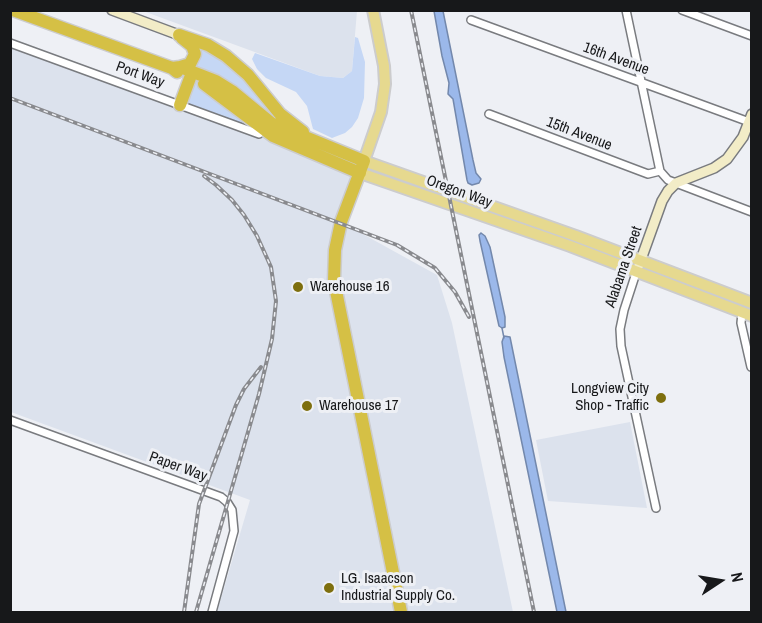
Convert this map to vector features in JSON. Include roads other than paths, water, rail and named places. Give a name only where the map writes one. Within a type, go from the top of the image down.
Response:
[{"type":"highway","name":"Oregon Way","points":[[13,10],[216,81],[271,123],[317,142],[362,167]]},
{"type":"highway","points":[[176,68],[190,64],[195,54],[192,46],[179,35]]},
{"type":"highway","points":[[179,35],[226,56],[248,75],[280,114],[317,142]]},
{"type":"highway","name":"Oregon Way","points":[[176,68],[190,78],[215,90],[273,136],[362,167]]},
{"type":"highway","points":[[180,105],[190,78]]},
{"type":"highway","points":[[362,167],[341,222],[335,250],[334,281],[401,612]]},
{"type":"main road","points":[[362,167],[381,112],[385,84],[384,66],[372,10]]},
{"type":"main road","name":"Oregon Way","points":[[362,167],[641,261],[752,303]]},
{"type":"main road","name":"Oregon Way","points":[[362,167],[747,315]]},
{"type":"street","points":[[112,10],[179,35]]},
{"type":"street","points":[[626,10],[660,171],[668,180],[752,212]]},
{"type":"street","points":[[682,10],[752,36]]},
{"type":"street","name":"16th Avenue","points":[[471,20],[640,83],[750,120]]},
{"type":"street","name":"Port Way","points":[[10,43],[259,134]]},
{"type":"street","name":"15th Avenue","points":[[489,114],[648,174],[660,171]]},
{"type":"street","points":[[676,183],[700,175],[727,159],[743,137],[750,120]]},
{"type":"street","name":"Alabama Street","points":[[656,508],[621,346],[620,329],[636,273],[662,201],[676,183]]},
{"type":"street","points":[[747,315],[741,323],[751,367]]},
{"type":"street","name":"Paper Way","points":[[10,420],[220,497],[227,502],[232,510],[234,531],[212,612]]},
{"type":"water","points":[[434,11],[443,11],[473,160],[476,173],[481,179],[479,183],[472,185],[467,180],[453,99],[448,94],[449,83]]},
{"type":"water","points":[[481,233],[490,247],[505,317],[505,327],[502,328],[499,326],[480,241]]},
{"type":"water","points":[[504,336],[510,337],[566,612],[557,612],[504,357],[502,342]]},
{"type":"waterway","points":[[502,328],[504,338]]},
{"type":"railway","points":[[411,10],[534,612]]},
{"type":"railway","points":[[10,98],[397,245],[435,268],[455,292],[469,317]]},
{"type":"railway","points":[[196,612],[259,394],[272,339],[276,301],[271,267],[257,236],[232,200],[204,176]]},
{"type":"railway","points":[[184,612],[199,504],[236,405],[244,389],[261,367]]},
{"type":"place","name":"Warehouse 16","points":[[298,287]]},
{"type":"place","name":"Longview City Shop - Traffic","points":[[661,398]]},
{"type":"place","name":"Warehouse 17","points":[[307,406]]},
{"type":"place","name":"LG. Isaacson Industrial Supply Co.","points":[[329,588]]}]
